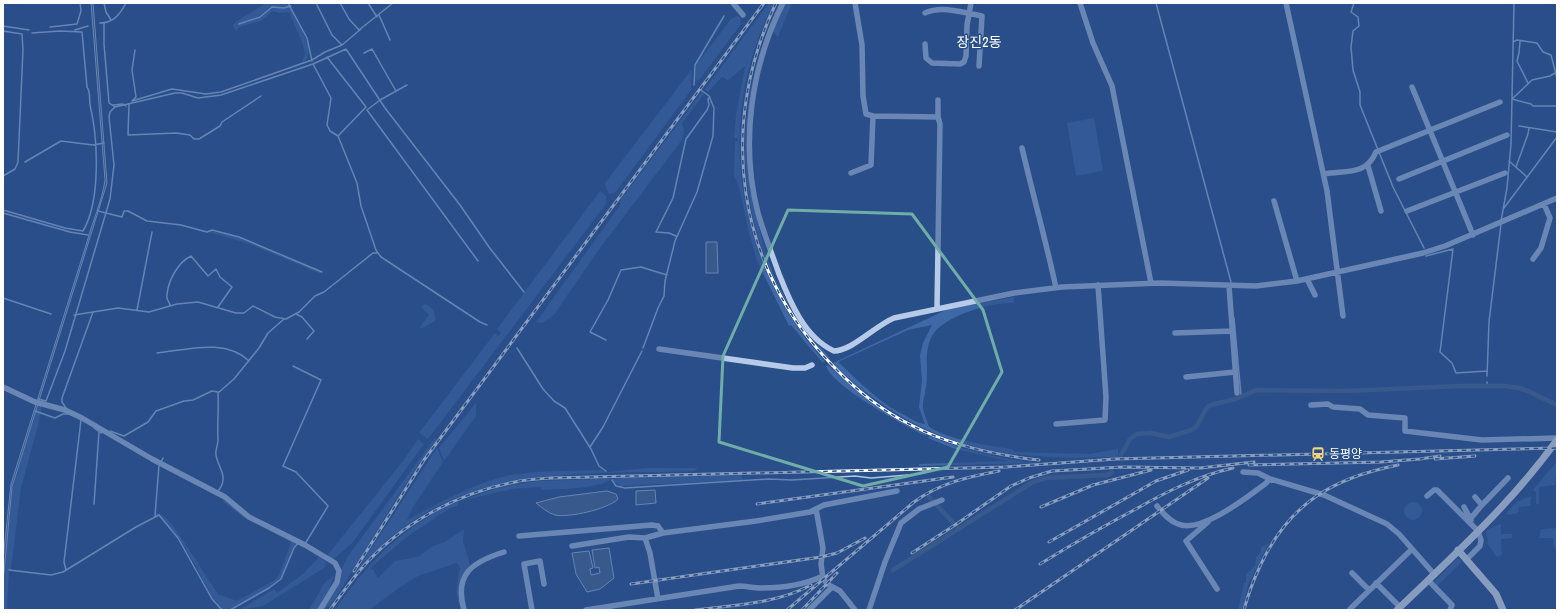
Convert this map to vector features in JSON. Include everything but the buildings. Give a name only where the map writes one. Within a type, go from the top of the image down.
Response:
[{"type":"main road","points":[[1398,609],[1458,550],[1476,529],[1524,483],[1557,439]]},
{"type":"main road","points":[[1458,550],[1496,594],[1503,610]]},
{"type":"street","points":[[733,3],[743,15]]},
{"type":"street","points":[[784,3],[768,39],[756,77],[751,122],[750,158],[752,179],[758,212],[789,299],[809,330],[828,349],[834,352],[846,348],[889,320],[1014,293],[1056,288],[1151,283],[1256,286],[1297,281],[1339,273],[1423,253],[1473,235],[1557,198]]},
{"type":"street","points":[[856,3],[862,45],[864,111],[866,114],[873,116],[938,117]]},
{"type":"street","points":[[926,44],[926,58],[932,64],[960,64],[964,62],[966,56],[967,25],[971,3]]},
{"type":"street","points":[[1080,3],[1094,43],[1112,86],[1151,283]]},
{"type":"street","points":[[1286,3],[1324,174],[1339,273],[1343,316]]},
{"type":"street","points":[[925,13],[934,9],[970,13],[982,16],[979,66]]},
{"type":"street","points":[[1412,87],[1473,235]]},
{"type":"street","points":[[937,309],[940,124],[938,117],[938,100]]},
{"type":"street","points":[[1324,174],[1343,173],[1368,166],[1376,152],[1500,102]]},
{"type":"street","points":[[851,173],[871,165],[873,116]]},
{"type":"street","points":[[1399,179],[1507,135]]},
{"type":"street","points":[[1022,148],[1048,247],[1056,288]]},
{"type":"street","points":[[1368,166],[1381,211]]},
{"type":"street","points":[[1407,211],[1505,172]]},
{"type":"street","points":[[1274,201],[1297,281]]},
{"type":"street","points":[[1532,259],[1541,248],[1550,218],[1544,204]]},
{"type":"street","points":[[1307,279],[1315,295]]},
{"type":"street","points":[[1056,424],[1105,420],[1106,397],[1098,285]]},
{"type":"street","points":[[1229,286],[1237,393]]},
{"type":"street","points":[[1175,333],[1232,331]]},
{"type":"street","points":[[659,349],[793,368],[805,368],[812,365]]},
{"type":"street","points":[[1186,377],[1235,372]]},
{"type":"street","points":[[3,387],[37,403],[65,410],[82,418],[152,459],[225,497],[250,517],[305,545],[335,563],[339,571],[336,582],[320,610]]},
{"type":"street","points":[[1311,405],[1328,404],[1333,407],[1360,409],[1368,414],[1405,418],[1406,431],[1482,440],[1557,439]]},
{"type":"street","points":[[1243,472],[1258,473],[1270,479],[1324,495],[1387,524],[1393,528],[1412,549],[1452,605],[1450,610]]},
{"type":"street","points":[[1471,518],[1508,478]]},
{"type":"street","points":[[1217,589],[1186,541],[1210,520],[1265,484],[1270,479]]},
{"type":"street","points":[[1427,496],[1436,490],[1476,529]]},
{"type":"street","points":[[572,546],[629,537],[645,538],[810,512],[824,505],[897,491]]},
{"type":"street","points":[[1475,497],[1482,505]]},
{"type":"street","points":[[869,610],[885,562],[901,523],[915,511],[937,501]]},
{"type":"street","points":[[1157,506],[1167,518],[1178,524],[1193,524],[1210,520]]},
{"type":"street","points":[[1464,508],[1471,518],[1481,540],[1480,546],[1466,559]]},
{"type":"street","points":[[816,509],[823,548],[821,564],[823,576],[827,584],[840,591],[855,610]]},
{"type":"street","points":[[519,536],[652,524],[658,526],[663,534]]},
{"type":"street","points":[[645,538],[650,553],[658,599]]},
{"type":"street","points":[[1350,609],[1412,549]]},
{"type":"street","points":[[464,610],[460,599],[461,586],[466,572],[484,560],[504,552]]},
{"type":"street","points":[[532,610],[524,564],[540,561],[544,584]]},
{"type":"street","points":[[1352,573],[1369,590]]},
{"type":"street","points":[[586,610],[738,586],[760,588],[800,584],[811,582],[823,576]]},
{"type":"street","points":[[1376,583],[1398,609]]},
{"type":"street","points":[[809,610],[832,587]]},
{"type":"highlighted area","points":[[788,210],[912,214],[983,310],[1002,372],[948,467],[863,486],[719,442],[723,356]]},
{"type":"shaded area","points":[[91,3],[93,3],[107,183],[12,487],[3,583],[3,560],[11,484],[104,188],[105,180]]},
{"type":"shaded area","points":[[266,3],[278,3],[282,6],[284,3],[288,3],[290,6],[284,8],[272,6],[259,16],[237,26],[260,17],[272,7],[284,9],[290,7],[307,42],[308,56],[302,63],[293,66],[302,62],[305,54],[302,42],[289,12],[279,13],[273,11],[261,21],[239,27],[236,31],[233,26],[242,18]]},
{"type":"shaded area","points":[[769,3],[774,3],[755,49],[743,96],[740,143],[743,190],[754,237],[771,281],[795,323],[825,362],[822,362],[791,325],[789,326],[757,261],[748,229],[739,187],[734,175],[735,141],[738,141],[738,139],[734,138],[736,114],[745,66],[728,80],[722,77],[708,92],[705,89]]},
{"type":"shaded area","points":[[779,3],[781,3],[769,30],[753,84],[747,138],[752,194],[760,232],[769,263],[758,235],[748,190],[745,143],[749,96],[761,49]]},
{"type":"shaded area","points":[[786,3],[792,3],[778,37],[773,32]]},
{"type":"shaded area","points":[[737,16],[740,17],[741,24],[700,79],[695,81],[696,65],[731,19]]},
{"type":"shaded area","points":[[692,69],[691,90],[615,193],[609,194],[605,183]]},
{"type":"shaded area","points":[[702,92],[704,94],[682,123],[684,130],[682,140],[597,252],[554,315],[542,323],[536,322],[621,204],[619,202]]},
{"type":"shaded area","points":[[1094,118],[1103,171],[1076,176],[1067,123]]},
{"type":"shaded area","points":[[600,191],[606,196],[606,204],[428,439],[419,433],[495,333],[498,336],[501,333],[497,329]]},
{"type":"shaded area","points":[[212,231],[239,238],[322,272],[321,274],[250,244],[208,232]]},
{"type":"shaded area","points":[[706,242],[717,242],[718,273],[706,273]]},
{"type":"shaded area","points":[[1014,297],[1014,303],[982,307],[957,316],[938,329],[932,336],[928,349],[927,381],[923,403],[924,414],[929,426],[946,435],[981,444],[1012,449],[1014,452],[1089,454],[1118,449],[1118,457],[1085,458],[1024,455],[995,451],[938,435],[910,421],[882,404],[862,390],[833,363],[948,309]],"holes":[[[932,325],[923,343],[920,355],[922,380],[919,407],[925,424],[916,422],[888,406],[838,362],[908,330]]]},
{"type":"shaded area","points":[[425,304],[433,311],[435,321],[421,329],[420,327],[429,315],[421,307]]},
{"type":"shaded area","points":[[817,344],[827,354],[830,360]]},
{"type":"shaded area","points":[[828,365],[851,386],[887,413],[927,435],[926,436],[902,424],[855,395],[831,375],[826,366]]},
{"type":"shaded area","points":[[476,403],[476,416],[444,461],[439,448]]},
{"type":"shaded area","points":[[38,404],[42,405],[40,418],[21,488],[11,569],[8,570],[7,610],[3,610],[3,583],[10,497]]},
{"type":"shaded area","points":[[929,436],[981,453],[1034,463],[919,466],[919,464],[1009,461],[955,449],[928,438]]},
{"type":"shaded area","points":[[435,438],[436,440],[398,496],[332,604],[329,607],[327,606],[325,610],[321,610],[348,556]]},
{"type":"shaded area","points":[[418,439],[424,444],[353,542],[334,559],[326,557],[403,461]]},
{"type":"shaded area","points":[[437,448],[443,462],[413,507],[407,520],[444,500],[485,482],[511,475],[556,471],[601,470],[608,472],[647,468],[698,468],[694,471],[552,476],[483,488],[451,500],[419,517],[385,544],[354,575]]},
{"type":"shaded area","points":[[1557,461],[1555,485],[1539,487],[1539,504],[1536,504],[1536,492],[1533,490]]},
{"type":"shaded area","points":[[741,474],[743,480],[620,486],[611,479],[589,487],[542,490],[541,487],[512,489],[460,501],[497,488],[538,481]]},
{"type":"shaded area","points":[[655,490],[656,503],[636,505],[636,491]]},
{"type":"shaded area","points":[[607,491],[616,494],[618,499],[606,506],[578,514],[561,516],[555,515],[536,503],[559,497]]},
{"type":"shaded area","points":[[1531,496],[1530,506],[1519,507],[1518,513],[1508,515],[1506,513],[1518,501]]},
{"type":"shaded area","points":[[225,500],[297,542],[285,571],[276,583],[242,603],[226,609],[221,609],[211,597],[197,569],[199,565],[218,594],[237,601],[275,580],[279,575],[291,542],[243,517],[222,501]]},
{"type":"shaded area","points":[[459,501],[457,506],[450,508],[408,536],[370,568],[374,571],[378,578],[395,561],[418,557],[433,546],[445,542],[464,529],[463,541],[470,564],[462,581],[462,610],[457,599],[457,584],[460,568],[456,563],[418,576],[369,610],[335,610],[360,576],[389,546],[421,521],[439,510]]},
{"type":"shaded area","points":[[1413,502],[1419,505],[1422,511],[1419,517],[1413,520],[1407,517],[1404,511],[1407,505]]},
{"type":"shaded area","points":[[156,513],[162,515],[173,526],[199,563],[197,568],[179,538],[161,516],[155,516]]},
{"type":"shaded area","points":[[1501,524],[1501,534],[1512,534],[1512,538],[1501,539],[1502,555],[1497,557],[1487,543],[1486,533],[1488,529]]},
{"type":"shaded area","points":[[1557,528],[1557,549],[1554,548],[1553,538],[1539,538],[1541,529]]},
{"type":"shaded area","points":[[1269,543],[1248,585],[1243,610],[1238,610],[1244,583],[1246,583],[1246,574],[1255,566],[1256,557],[1261,552],[1261,547]]},
{"type":"shaded area","points":[[609,548],[614,578],[600,589],[587,592],[576,574],[572,553],[589,551],[593,568],[590,569],[591,575],[600,573],[599,567],[595,568],[592,550]]},
{"type":"shaded area","points":[[319,557],[327,563],[324,568],[263,606],[240,610],[274,589],[277,593],[303,574]]},
{"type":"shaded area","points":[[1458,558],[1462,562],[1437,586],[1434,582]]},
{"type":"shaded area","points":[[334,576],[328,592],[318,610],[309,610],[325,582]]},
{"type":"waterway","points":[[50,27],[77,24],[81,11],[80,3]]},
{"type":"waterway","points":[[104,3],[106,12],[111,20]]},
{"type":"waterway","points":[[100,23],[113,20],[126,3]]},
{"type":"waterway","points":[[288,3],[307,38],[312,61]]},
{"type":"waterway","points":[[316,3],[332,35],[342,45]]},
{"type":"waterway","points":[[340,3],[349,19],[359,30],[393,3]]},
{"type":"waterway","points":[[368,3],[377,17]]},
{"type":"waterway","points":[[1156,3],[1231,282]]},
{"type":"waterway","points":[[1354,3],[1351,12],[1358,17],[1359,26],[1353,31],[1351,47],[1353,70],[1360,92],[1360,105],[1393,187],[1424,248]]},
{"type":"waterway","points":[[1501,221],[1507,188],[1511,144],[1514,3]]},
{"type":"waterway","points":[[239,24],[260,17],[272,7],[284,8],[291,6]]},
{"type":"waterway","points":[[379,15],[390,40]]},
{"type":"waterway","points":[[694,85],[695,65],[724,16]]},
{"type":"waterway","points":[[38,399],[46,401],[65,351],[110,199],[114,165],[109,117],[110,112],[115,107],[109,103],[104,44],[104,23]]},
{"type":"waterway","points":[[3,26],[29,30]]},
{"type":"waterway","points":[[75,30],[88,26]]},
{"type":"waterway","points":[[132,101],[172,89],[206,94],[221,92],[312,60],[325,52],[342,45],[361,29]]},
{"type":"waterway","points":[[3,31],[22,34],[23,50],[18,162],[15,169],[3,176]]},
{"type":"waterway","points":[[3,210],[65,228],[83,231],[89,218],[93,203],[96,169],[95,134],[87,87],[82,32],[60,31],[32,33]]},
{"type":"waterway","points":[[1513,42],[1517,40],[1537,43],[1543,52],[1551,55],[1557,78]]},
{"type":"waterway","points":[[1520,41],[1517,61],[1528,83]]},
{"type":"waterway","points":[[115,107],[175,93],[182,93],[198,98],[221,95],[313,64],[346,49],[385,108],[460,205],[489,247],[524,292]]},
{"type":"waterway","points":[[364,53],[372,49],[396,91]]},
{"type":"waterway","points":[[132,101],[136,97],[132,70],[135,50]]},
{"type":"waterway","points":[[327,57],[366,107],[338,136]]},
{"type":"waterway","points":[[313,64],[331,98],[327,125],[330,131],[338,136],[357,183],[361,206],[376,250],[381,257],[480,322],[487,325]]},
{"type":"waterway","points":[[1512,99],[1532,80],[1550,76],[1555,73]]},
{"type":"waterway","points":[[367,110],[380,100],[407,85]]},
{"type":"waterway","points":[[643,348],[664,296],[665,281],[675,241],[697,192],[713,136],[714,108],[709,96],[701,90]]},
{"type":"waterway","points":[[129,105],[128,135],[176,133],[190,135],[194,139],[199,139],[220,126],[222,122],[261,96]]},
{"type":"waterway","points":[[676,236],[669,233],[656,232],[673,198],[686,139],[707,110],[709,105],[708,99],[710,97]]},
{"type":"waterway","points":[[1512,99],[1531,104],[1533,106],[1557,106]]},
{"type":"waterway","points":[[113,105],[123,104],[126,106]]},
{"type":"waterway","points":[[367,110],[478,261]]},
{"type":"waterway","points":[[1519,126],[1557,132]]},
{"type":"waterway","points":[[1516,167],[1529,128]]},
{"type":"waterway","points":[[1504,208],[1557,137]]},
{"type":"waterway","points":[[25,162],[61,141],[93,145],[104,143]]},
{"type":"waterway","points":[[1509,161],[1527,177]]},
{"type":"waterway","points":[[98,211],[122,217],[124,211],[128,211],[147,221],[181,225],[207,232],[212,230],[239,237],[322,272]]},
{"type":"waterway","points":[[3,213],[70,232],[88,235]]},
{"type":"waterway","points":[[1487,376],[1489,322],[1501,224]]},
{"type":"waterway","points":[[137,310],[152,232]]},
{"type":"waterway","points":[[1426,256],[1453,249],[1440,352],[1452,363],[1456,373],[1487,371]]},
{"type":"waterway","points":[[74,315],[118,308],[149,312],[177,304],[198,302],[236,313],[244,313],[253,306],[275,317],[286,319],[299,312],[315,296],[324,292],[373,253],[378,253]]},
{"type":"waterway","points":[[170,306],[167,297],[169,284],[174,272],[186,259],[191,256],[208,276],[216,269],[220,277],[232,287],[218,307]]},
{"type":"waterway","points":[[606,340],[590,332],[608,300],[621,270],[641,267],[667,275]]},
{"type":"waterway","points":[[3,298],[51,314]]},
{"type":"waterway","points":[[66,408],[62,402],[62,398],[93,312]]},
{"type":"waterway","points":[[296,314],[302,317],[314,331],[307,339]]},
{"type":"waterway","points":[[1234,318],[1241,395]]},
{"type":"waterway","points":[[219,490],[222,485],[223,476],[216,453],[218,440],[218,393],[234,379],[259,348],[268,333],[284,319]]},
{"type":"waterway","points":[[157,353],[193,348],[217,348],[229,350],[239,354],[249,361]]},
{"type":"waterway","points":[[517,348],[543,389],[554,401],[565,408],[591,449],[599,466],[606,471]]},
{"type":"waterway","points":[[590,447],[603,427],[642,351]]},
{"type":"waterway","points":[[293,366],[321,380],[283,466],[296,472],[328,506],[305,544]]},
{"type":"waterway","points":[[1121,455],[1130,439],[1137,434],[1151,433],[1169,437],[1191,430],[1197,426],[1207,407],[1236,399],[1256,390],[1345,391],[1460,386],[1505,386],[1528,391],[1557,405]]},
{"type":"waterway","points":[[110,431],[124,436],[148,422],[156,411],[184,401],[193,400],[212,391],[218,392]]},
{"type":"waterway","points":[[35,411],[55,418],[63,414],[68,414]]},
{"type":"waterway","points":[[66,570],[64,562],[81,420]]},
{"type":"waterway","points":[[94,428],[101,433],[103,432]]},
{"type":"waterway","points":[[94,504],[99,432]]},
{"type":"waterway","points":[[161,462],[163,458]]},
{"type":"waterway","points":[[155,516],[159,465]]},
{"type":"waterway","points":[[893,570],[1033,482],[1046,478],[1107,475],[1112,472]]},
{"type":"waterway","points":[[612,480],[616,486],[625,488],[769,479],[792,480],[855,476],[871,478],[908,475]]},
{"type":"waterway","points":[[929,497],[959,529]]},
{"type":"waterway","points":[[9,570],[51,575],[63,572],[136,527],[159,515],[178,538],[212,599],[222,610]]},
{"type":"waterway","points":[[230,610],[269,588],[281,579],[294,548],[298,543]]},
{"type":"railway","points":[[354,571],[424,460],[764,3]]},
{"type":"railway","points":[[776,3],[758,50],[746,98],[743,146],[746,194],[757,240],[775,285],[800,327],[833,366],[860,392],[880,407],[913,426],[943,439],[974,449],[1039,460]]},
{"type":"railway","points":[[330,610],[361,569],[376,553],[393,538],[412,525],[451,502],[493,487],[524,480],[551,478],[1006,467],[1115,459],[1557,448]]},
{"type":"railway","points":[[1249,465],[1381,462],[1440,456]]},
{"type":"railway","points":[[1435,459],[1475,456]]},
{"type":"railway","points":[[912,553],[1011,486],[1029,478],[1052,471],[1123,467],[1200,468],[1254,462]]},
{"type":"railway","points":[[1244,610],[1249,592],[1261,564],[1273,543],[1300,509],[1316,496],[1353,477],[1398,465]]},
{"type":"railway","points":[[1040,564],[1146,503],[1170,491],[1207,475],[1233,468]]},
{"type":"railway","points":[[1041,507],[1093,485],[1151,470]]},
{"type":"railway","points":[[1049,542],[1156,481],[1188,470]]},
{"type":"railway","points":[[787,610],[924,495],[944,485],[999,471]]},
{"type":"railway","points":[[757,504],[953,477]]},
{"type":"railway","points":[[1015,610],[1208,478]]},
{"type":"railway","points":[[631,584],[821,557],[837,553],[865,538]]},
{"type":"railway","points":[[802,610],[837,573]]},
{"type":"railway","points":[[695,610],[769,600],[784,596],[811,585]]},
{"type":"place","name":"동평양","points":[[1318,454]]},
{"type":"district","name":"장진2동","points":[[979,42]]}]
